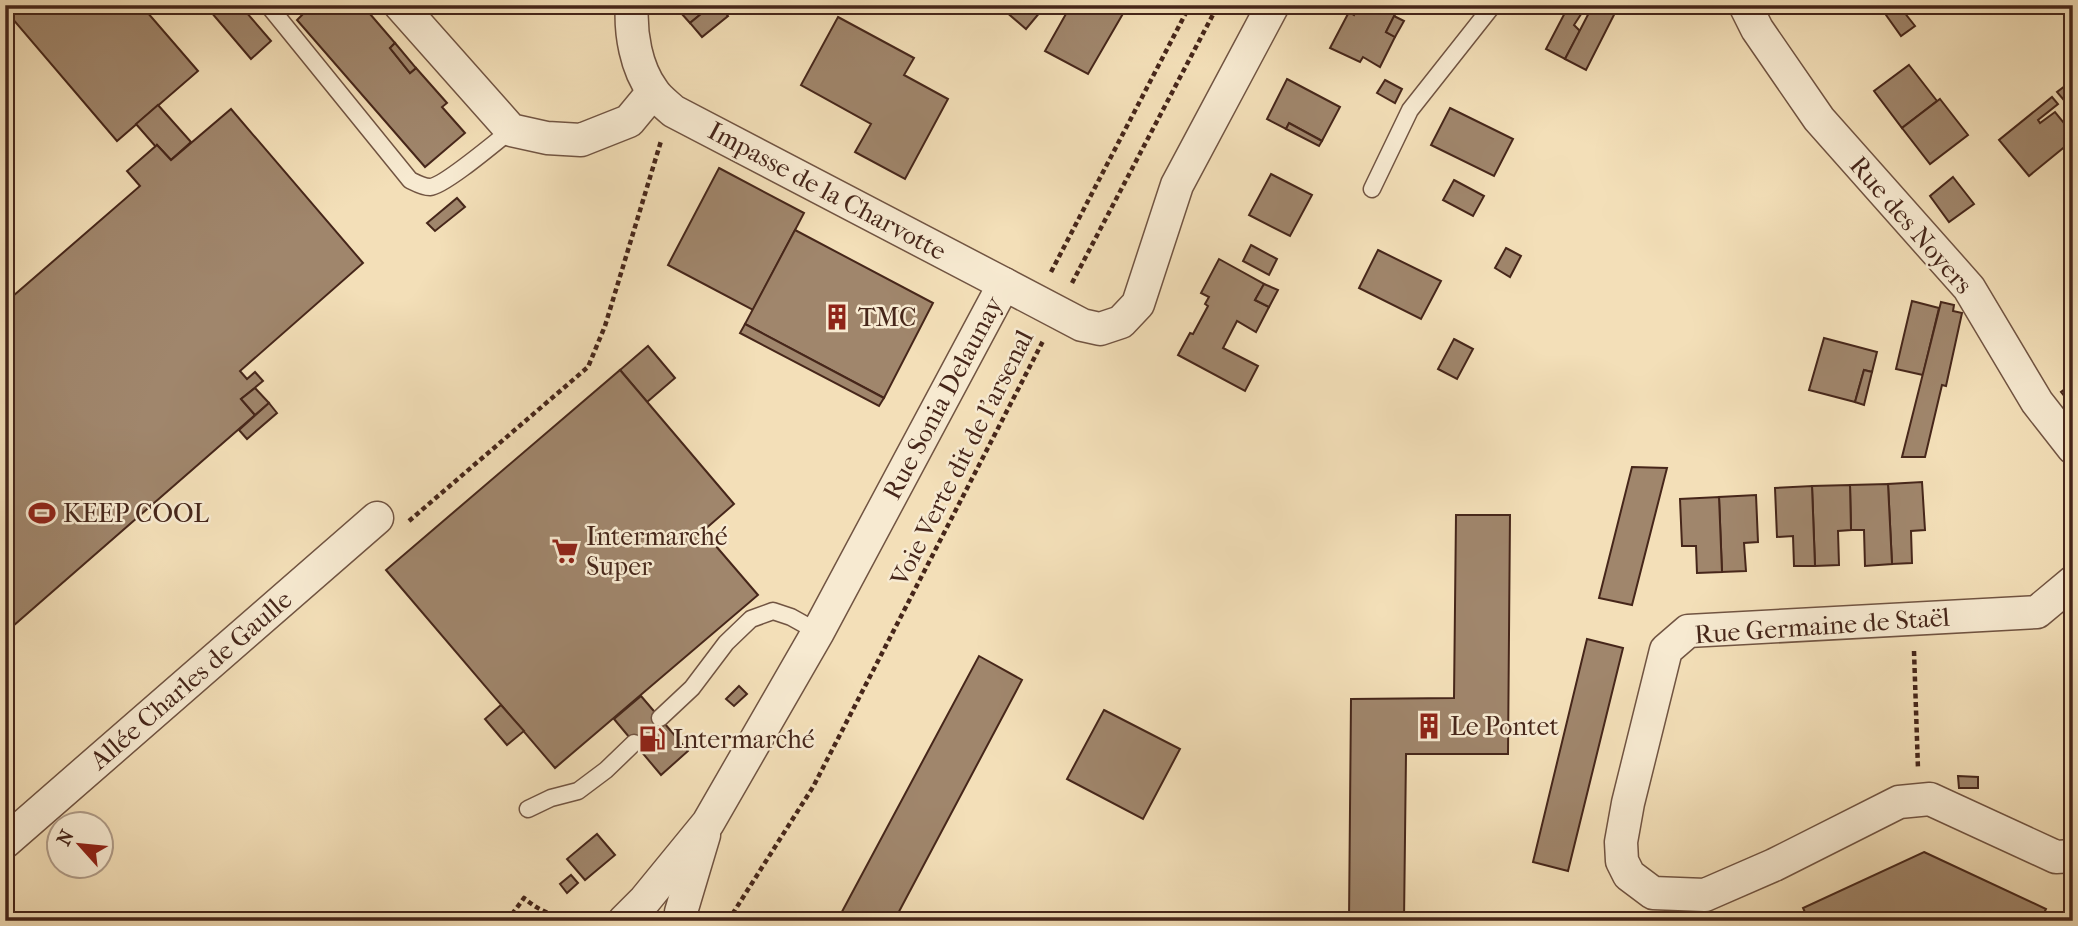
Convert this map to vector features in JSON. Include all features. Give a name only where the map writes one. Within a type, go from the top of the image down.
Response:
[{"type":"street","points":[[400,5],[511,130],[547,138],[581,140],[629,121],[653,92]]},
{"type":"street","name":"Impasse de la Charvotte","points":[[632,5],[631,21],[639,63],[653,92],[673,111],[1004,284]]},
{"type":"street","name":"Rue Sonia Delaunay","points":[[624,921],[645,900],[708,823],[818,632],[1004,284],[1082,325],[1100,329],[1122,322],[1138,304],[1177,185],[1273,5]]},
{"type":"street","name":"Rue des Noyers","points":[[1745,5],[1757,29],[1819,120],[1969,288],[2037,402],[2073,449]]},
{"type":"street","name":"Allée Charles de Gaulle","points":[[5,842],[377,518]]},
{"type":"street","name":"Rue Germaine de Staël","points":[[1919,800],[1899,802],[1774,865],[1705,895],[1653,893],[1629,875],[1622,861],[1621,842],[1629,803],[1666,650],[1688,631],[2037,612],[2073,582]]},
{"type":"street","points":[[1919,800],[1930,799],[2056,857],[2073,856]]},
{"type":"street","name":"Rue Sonia Delaunay","points":[[681,921],[681,912],[708,823]]},
{"type":"lane","points":[[268,5],[410,180],[419,185],[433,187],[511,130]]},
{"type":"lane","points":[[1372,189],[1410,110],[1493,5]]},
{"type":"lane","points":[[660,718],[692,688],[726,643],[751,619],[773,611],[791,617],[818,632]]},
{"type":"lane","points":[[528,809],[551,798],[578,791],[634,743]]},
{"type":"path","points":[[1047,306],[1189,5]]},
{"type":"path","name":"Voie Verte dit de l'arsenal","points":[[728,921],[813,787],[1047,306],[1218,5]]},
{"type":"path","points":[[1913,619],[1919,800]]},
{"type":"building","points":[[5,5],[141,5],[198,71],[117,141],[5,10]]},
{"type":"building","points":[[205,5],[240,5],[271,41],[251,59]]},
{"type":"building","points":[[307,5],[354,5],[359,11],[364,7],[395,43],[390,48],[410,73],[416,68],[447,103],[442,107],[465,133],[425,167],[297,20],[306,11],[304,8]]},
{"type":"building","points":[[689,5],[712,5],[690,23],[681,13]]},
{"type":"building","points":[[712,5],[719,5],[728,16],[702,37],[690,23]]},
{"type":"building","points":[[998,5],[1046,5],[1026,29]]},
{"type":"building","points":[[1071,5],[1128,5],[1088,74],[1045,51]]},
{"type":"building","points":[[1359,5],[1400,5],[1386,32],[1395,37],[1380,67],[1363,57],[1360,62],[1330,48],[1349,12],[1354,15]]},
{"type":"building","points":[[1569,5],[1587,5],[1574,25],[1580,31],[1565,59],[1546,49]]},
{"type":"building","points":[[1593,5],[1619,5],[1586,70],[1565,59]]},
{"type":"building","points":[[1899,5],[1914,5],[1904,12],[1915,26],[1901,36],[1886,15]]},
{"type":"building","points":[[1394,16],[1404,21],[1395,37],[1386,32]]},
{"type":"building","points":[[838,17],[914,58],[904,75],[948,99],[905,179],[855,152],[871,124],[801,85]]},
{"type":"building","points":[[395,43],[416,68],[410,73],[390,48]]},
{"type":"building","points":[[1909,65],[1937,101],[1902,128],[1874,91]]},
{"type":"building","points":[[1287,79],[1340,107],[1322,141],[1289,123],[1286,129],[1267,119]]},
{"type":"building","points":[[1385,80],[1402,89],[1395,103],[1377,93]]},
{"type":"building","points":[[2073,80],[2073,111],[2057,92]]},
{"type":"building","points":[[2052,97],[2058,104],[2038,120],[2040,123],[2055,112],[2073,134],[2073,140],[2029,176],[1999,140]]},
{"type":"building","points":[[1940,99],[1968,135],[1930,164],[1902,128]]},
{"type":"building","points":[[158,105],[191,142],[171,160],[136,124]]},
{"type":"building","points":[[1450,108],[1513,139],[1494,176],[1431,145]]},
{"type":"building","points":[[231,109],[363,263],[240,371],[247,379],[255,372],[263,381],[241,399],[255,415],[5,633],[5,303],[140,186],[127,171],[157,145],[171,160]]},
{"type":"building","points":[[1289,123],[1322,141],[1319,146],[1286,129]]},
{"type":"building","points":[[719,168],[804,213],[753,310],[668,265]]},
{"type":"building","points":[[1271,174],[1312,195],[1290,236],[1249,215]]},
{"type":"building","points":[[1953,177],[1974,204],[1949,222],[1930,196]]},
{"type":"building","points":[[1454,180],[1484,196],[1473,216],[1443,200]]},
{"type":"building","points":[[457,198],[465,207],[435,231],[427,223]]},
{"type":"building","name":"TMC","points":[[795,230],[933,303],[884,398],[745,324]]},
{"type":"building","points":[[1251,245],[1277,259],[1269,275],[1243,261]]},
{"type":"building","points":[[1506,248],[1521,256],[1510,277],[1495,268]]},
{"type":"building","points":[[1378,250],[1441,281],[1421,319],[1359,288]]},
{"type":"building","points":[[1219,259],[1264,284],[1255,300],[1269,307],[1256,332],[1237,321],[1223,348],[1258,366],[1245,391],[1178,355],[1208,306],[1205,304],[1209,297],[1201,293]]},
{"type":"building","points":[[1264,284],[1278,290],[1269,307],[1255,300]]},
{"type":"building","points":[[1912,301],[1939,308],[1923,375],[1896,369]]},
{"type":"building","points":[[1941,302],[1954,305],[1953,311],[1962,313],[1946,386],[1942,385],[1925,457],[1902,457]]},
{"type":"building","points":[[745,324],[884,398],[879,406],[740,333]]},
{"type":"building","points":[[1824,338],[1877,352],[1872,372],[1864,370],[1855,402],[1809,390]]},
{"type":"building","points":[[1454,339],[1473,349],[1457,379],[1438,369]]},
{"type":"building","points":[[648,346],[675,378],[647,402],[620,370]]},
{"type":"building","name":"Intermarché Super","points":[[620,370],[734,504],[703,531],[758,595],[555,768],[386,570]]},
{"type":"building","points":[[1864,370],[1872,372],[1864,405],[1855,402]]},
{"type":"building","points":[[2073,383],[2073,407],[2061,392]]},
{"type":"building","points":[[255,388],[269,403],[255,415],[241,399]]},
{"type":"building","points":[[269,403],[277,413],[247,439],[239,430]]},
{"type":"building","points":[[1632,467],[1667,468],[1632,605],[1599,598]]},
{"type":"building","points":[[1922,482],[1925,530],[1911,531],[1912,563],[1892,564],[1888,484]]},
{"type":"building","points":[[1888,484],[1892,564],[1865,566],[1864,530],[1851,530],[1850,485]]},
{"type":"building","points":[[1850,485],[1851,530],[1838,531],[1839,565],[1815,566],[1812,486]]},
{"type":"building","points":[[1812,486],[1815,566],[1794,566],[1793,536],[1777,537],[1775,488]]},
{"type":"building","points":[[1756,495],[1758,542],[1744,543],[1746,571],[1722,572],[1719,497]]},
{"type":"building","points":[[1719,497],[1722,572],[1697,573],[1696,546],[1682,546],[1680,499]]},
{"type":"building","name":"Le Pontet","points":[[1456,515],[1510,515],[1508,754],[1406,754],[1404,921],[1349,921],[1351,699],[1454,698]]},
{"type":"building","points":[[1587,639],[1623,648],[1568,871],[1533,862]]},
{"type":"building","points":[[979,656],[1022,680],[894,921],[837,921]]},
{"type":"building","points":[[739,686],[747,694],[734,706],[726,699]]},
{"type":"building","points":[[641,696],[688,751],[661,775],[614,719]]},
{"type":"building","points":[[501,705],[524,731],[507,745],[485,719]]},
{"type":"building","points":[[1104,710],[1180,749],[1143,819],[1067,779]]},
{"type":"building","points":[[1958,776],[1978,777],[1978,788],[1959,788]]},
{"type":"building","points":[[597,834],[615,855],[585,880],[567,859]]},
{"type":"building","points":[[1924,852],[2046,909],[2040,921],[1809,921],[1803,908]]},
{"type":"building","points":[[571,875],[578,883],[567,893],[560,884]]},
{"type":"place","name":"TMC","points":[[837,317]]},
{"type":"place","name":"KEEP COOL","points":[[42,513]]},
{"type":"place","name":"Intermarché Super","points":[[565,551]]},
{"type":"place","name":"Le Pontet","points":[[1429,726]]},
{"type":"place","name":"Intermarché","points":[[652,739]]}]
